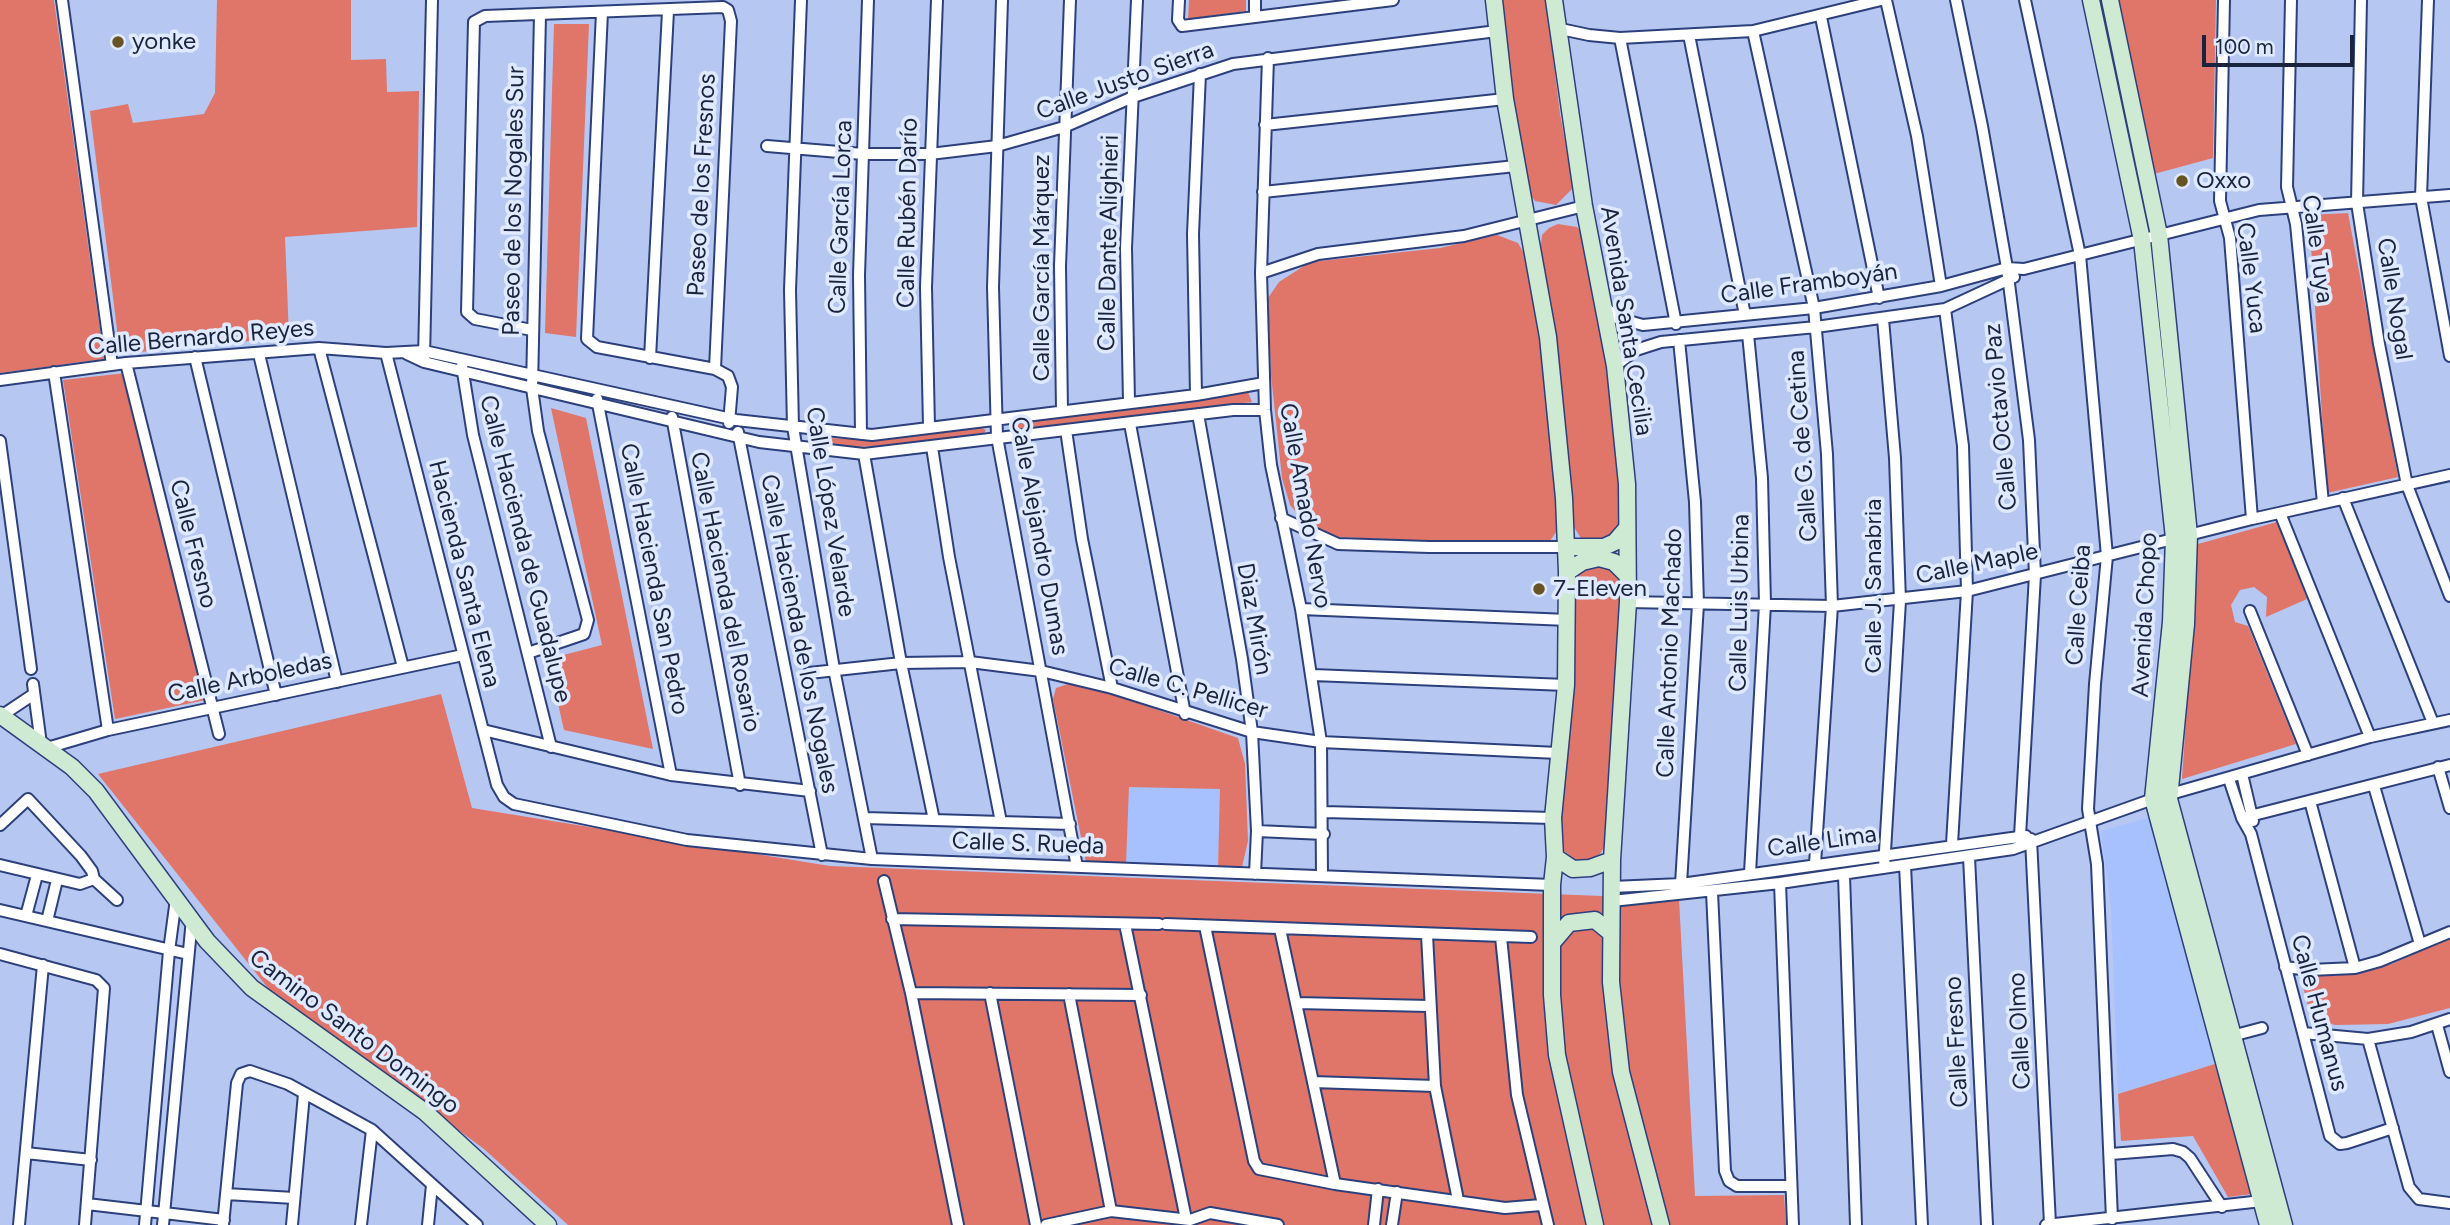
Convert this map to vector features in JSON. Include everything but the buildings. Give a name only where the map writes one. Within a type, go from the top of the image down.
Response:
[{"type":"street","points":[[62,0],[112,365]]},
{"type":"street","points":[[424,357],[432,0]]},
{"type":"street","points":[[558,0],[558,14]]},
{"type":"street","points":[[575,0],[575,13]]},
{"type":"street","name":"Calle López Velarde","points":[[802,0],[790,290],[793,427],[834,669],[872,859]]},
{"type":"street","name":"Calle García Lorca","points":[[861,434],[859,275],[868,0]]},
{"type":"street","name":"Calle Rubén Darío","points":[[929,427],[926,287],[937,0]]},
{"type":"street","name":"Calle Alejandro Dumas","points":[[1002,0],[993,287],[997,437],[1077,867]]},
{"type":"street","name":"Calle García Márquez","points":[[1062,411],[1060,266],[1070,0]]},
{"type":"street","name":"Calle Dante Alighieri","points":[[1129,402],[1126,248],[1137,0]]},
{"type":"street","points":[[1179,0],[1178,20],[1182,26],[1255,17],[1319,4],[1386,1]]},
{"type":"street","points":[[1255,0],[1255,17]]},
{"type":"street","points":[[1494,0],[1505,99],[1548,337],[1566,547],[1566,685],[1553,818],[1555,857],[1552,943],[1556,1055],[1595,1225]]},
{"type":"street","name":"Avenida Santa Cecilia","points":[[1554,0],[1584,206],[1615,366],[1627,484],[1628,602],[1612,860],[1611,982],[1621,1072],[1661,1225]]},
{"type":"street","points":[[1556,28],[1620,38],[1753,31],[1821,17],[1883,0],[1917,136],[1941,286]]},
{"type":"street","name":"Calle Octavio Paz","points":[[1956,0],[2007,268],[2029,440],[2035,575],[2030,838]]},
{"type":"street","name":"Calle Ceiba","points":[[2025,0],[2080,255],[2107,556],[2095,684],[2089,820],[2097,864],[2112,1219]]},
{"type":"street","name":"Avenida Chopo","points":[[2091,0],[2142,240],[2182,537],[2153,799],[2284,1225]]},
{"type":"street","name":"Avenida Chopo","points":[[2110,0],[2159,235],[2182,537],[2186,624],[2169,794],[2268,1225]]},
{"type":"street","name":"Calle Yuca","points":[[2224,0],[2220,201],[2222,218],[2230,238],[2252,519]]},
{"type":"street","name":"Calle Tuya","points":[[2291,0],[2287,187],[2296,224],[2323,503]]},
{"type":"street","name":"Calle Nogal","points":[[2361,0],[2357,204],[2379,344],[2407,485],[2450,596]]},
{"type":"street","points":[[2428,0],[2421,197],[2450,356]]},
{"type":"street","name":"Paseo de los Fresnos","points":[[668,11],[723,7],[731,15],[715,369]]},
{"type":"street","points":[[532,330],[475,319],[467,312],[472,29],[478,18],[485,16],[668,11],[650,358]]},
{"type":"street","points":[[602,12],[586,331],[589,343],[650,358],[715,369]]},
{"type":"street","name":"Paseo de los Nogales Sur","points":[[528,653],[584,634],[588,620],[538,431],[532,388],[540,15]]},
{"type":"street","points":[[1821,17],[1879,298]]},
{"type":"street","name":"Calle G. de Cetina","points":[[1753,31],[1814,308],[1828,454],[1832,606],[1815,864]]},
{"type":"street","name":"Calle Justo Sierra","points":[[767,146],[863,154],[930,154],[997,146],[1064,127],[1133,97],[1200,74],[1268,58],[1497,32]]},
{"type":"street","points":[[1689,35],[1745,316]]},
{"type":"street","points":[[1620,38],[1648,168],[1676,324]]},
{"type":"street","name":"Calle Amado Nervo","points":[[1268,58],[1261,274],[1265,410],[1282,518],[1313,675],[1321,742],[1324,812],[1322,876]]},
{"type":"street","points":[[1196,395],[1194,234],[1200,74]]},
{"type":"street","points":[[1265,125],[1505,99]]},
{"type":"street","points":[[1263,192],[1516,166]]},
{"type":"street","name":"Calle Framboyán","points":[[1604,306],[1617,318],[1628,323],[1676,324],[1814,308],[1941,286],[2007,268],[2024,269],[2222,218],[2290,206],[2357,204],[2450,195]]},
{"type":"street","points":[[1261,274],[1318,254],[1431,242],[1584,206]]},
{"type":"street","name":"Calle Framboyán","points":[[1615,366],[1648,345],[1883,319],[1945,309],[2008,282],[2024,269]]},
{"type":"street","points":[[1945,309],[1963,446],[1968,591],[1952,845]]},
{"type":"street","name":"Calle J. Sanabria","points":[[1883,319],[1895,458],[1900,601],[1884,868]]},
{"type":"street","name":"Calle Luis Urbina","points":[[1748,334],[1762,478],[1765,604],[1750,873]]},
{"type":"street","name":"Calle Antonio Machado","points":[[1679,340],[1693,476],[1698,604],[1681,884]]},
{"type":"street","points":[[319,348],[403,667]]},
{"type":"street","name":"Calle Bernardo Reyes","points":[[0,380],[126,363],[319,348],[462,360],[733,420],[861,434],[1196,395],[1264,383]]},
{"type":"street","name":"Hacienda Santa Elena","points":[[386,353],[497,785],[509,801]]},
{"type":"street","points":[[259,354],[337,682]]},
{"type":"street","points":[[195,357],[276,695]]},
{"type":"street","name":"Calle Bernardo Reyes","points":[[424,357],[463,372],[598,405],[795,446],[864,454],[1198,414],[1265,410]]},
{"type":"street","name":"Calle Hacienda de Guadalupe","points":[[462,360],[473,435],[551,747]]},
{"type":"street","name":"Calle Fresno","points":[[126,363],[219,734]]},
{"type":"street","name":"Calle Hacienda de los Nogales","points":[[715,369],[731,381],[733,434],[822,855]]},
{"type":"street","points":[[54,372],[108,730]]},
{"type":"street","name":"Calle Hacienda San Pedro","points":[[596,390],[671,775]]},
{"type":"street","name":"Calle Hacienda del Rosario","points":[[673,407],[671,421],[740,785]]},
{"type":"street","name":"Diaz Mirón","points":[[1198,414],[1242,659],[1251,732],[1257,831],[1255,874]]},
{"type":"street","points":[[1130,424],[1185,714]]},
{"type":"street","points":[[1066,430],[1082,539],[1112,688]]},
{"type":"street","points":[[0,442],[31,669]]},
{"type":"street","points":[[932,447],[1001,822]]},
{"type":"street","points":[[864,454],[901,663],[934,820]]},
{"type":"street","name":"Calle Maple","points":[[1628,602],[1832,606],[1900,601],[1968,591],[2252,519],[2450,475]]},
{"type":"street","points":[[2343,498],[2434,723]]},
{"type":"street","points":[[2280,513],[2370,737]]},
{"type":"street","points":[[1282,518],[1338,544],[1604,547],[1615,542],[1626,528]]},
{"type":"street","points":[[1567,572],[1582,562],[1599,558],[1614,562],[1627,575]]},
{"type":"street","points":[[1301,609],[1568,620]]},
{"type":"street","points":[[2250,611],[2308,755]]},
{"type":"street","name":"Calle Arboledas","points":[[44,746],[463,655]]},
{"type":"street","name":"Calle C. Pellicer","points":[[809,673],[901,663],[970,662],[1041,671],[1112,688],[1185,714],[1251,732],[1321,742],[1558,753]]},
{"type":"street","points":[[1313,675],[1566,685]]},
{"type":"street","points":[[0,715],[34,689],[44,746]]},
{"type":"street","name":"Camino Santo Domingo","points":[[0,715],[44,746],[96,790],[207,941],[259,994],[425,1112],[548,1225]]},
{"type":"street","name":"Calle Lima","points":[[1612,894],[1682,896],[1969,857],[2169,794],[2370,737],[2450,720]]},
{"type":"street","points":[[483,730],[671,775],[810,791]]},
{"type":"street","points":[[2242,818],[2450,765]]},
{"type":"street","points":[[2438,768],[2450,808]]},
{"type":"street","name":"Calle Humanus","points":[[2242,774],[2254,815],[2251,834]]},
{"type":"street","name":"Calle Humanus","points":[[2229,779],[2242,818],[2251,834],[2330,1136],[2334,1141],[2347,1143],[2393,1128]]},
{"type":"street","points":[[2374,786],[2420,944]]},
{"type":"street","points":[[0,825],[32,795],[92,870],[93,879],[117,900]]},
{"type":"street","name":"Calle S. Rueda","points":[[509,801],[687,840],[822,855],[1552,885]]},
{"type":"street","points":[[2310,801],[2355,968]]},
{"type":"street","points":[[1324,812],[1553,818]]},
{"type":"street","points":[[865,818],[1070,824]]},
{"type":"street","points":[[1257,831],[1324,834]]},
{"type":"street","name":"Calle Lima","points":[[1612,894],[1883,854],[2030,838]]},
{"type":"street","name":"Calle Olmo","points":[[2030,838],[2048,1225]]},
{"type":"street","points":[[1555,857],[1573,869],[1590,868],[1612,860]]},
{"type":"street","name":"Calle Fresno","points":[[1969,857],[1987,1225]]},
{"type":"street","points":[[0,865],[57,880],[85,884],[93,879]]},
{"type":"street","points":[[1905,865],[1922,1225]]},
{"type":"street","points":[[26,916],[37,875]]},
{"type":"street","points":[[1843,875],[1856,1225]]},
{"type":"street","points":[[47,921],[57,880]]},
{"type":"street","points":[[884,881],[911,993],[958,1225]]},
{"type":"street","points":[[1780,883],[1793,1225]]},
{"type":"street","points":[[1712,892],[1724,1163],[1729,1181],[1743,1186],[1791,1186]]},
{"type":"street","points":[[145,1225],[176,899]]},
{"type":"street","points":[[0,910],[188,954]]},
{"type":"street","points":[[163,1219],[192,919]]},
{"type":"street","points":[[892,919],[1163,924],[1531,937]]},
{"type":"street","points":[[1552,943],[1569,923],[1595,920],[1611,933]]},
{"type":"street","points":[[1125,924],[1191,1221]]},
{"type":"street","points":[[1205,926],[1254,1161],[1266,1172],[1505,1208],[1541,1205]]},
{"type":"street","points":[[1280,929],[1335,1184]]},
{"type":"street","points":[[2285,967],[2309,970],[2355,968],[2450,932]]},
{"type":"street","points":[[1427,935],[1435,1086],[1458,1200]]},
{"type":"street","points":[[1501,937],[1517,1095],[1541,1205],[1548,1225]]},
{"type":"street","points":[[0,954],[96,980],[104,988],[85,1225]]},
{"type":"street","points":[[19,1225],[43,965]]},
{"type":"street","points":[[911,993],[1140,995]]},
{"type":"street","points":[[990,993],[1036,1225]]},
{"type":"street","points":[[1069,994],[1111,1211]]},
{"type":"street","points":[[1297,1003],[1429,1006]]},
{"type":"street","points":[[2303,1033],[2368,1039],[2437,1025],[2450,1019]]},
{"type":"street","points":[[2437,1025],[2450,1072]]},
{"type":"street","points":[[2225,1037],[2262,1028]]},
{"type":"street","points":[[2368,1039],[2413,1193],[2419,1199],[2450,1203]]},
{"type":"street","points":[[87,1204],[146,1211],[163,1219],[223,1223],[237,1083],[241,1074],[254,1071],[372,1130],[477,1225]]},
{"type":"street","points":[[1313,1082],[1435,1086]]},
{"type":"street","points":[[292,1225],[304,1094]]},
{"type":"street","points":[[361,1225],[372,1130]]},
{"type":"street","points":[[2111,1154],[2173,1149],[2183,1152],[2190,1158],[2221,1207]]},
{"type":"street","points":[[26,1153],[91,1160]]},
{"type":"street","points":[[428,1225],[432,1185]]},
{"type":"street","points":[[1374,1225],[1378,1189]]},
{"type":"street","points":[[1392,1225],[1397,1192]]},
{"type":"street","points":[[226,1194],[294,1198]]},
{"type":"street","points":[[2048,1225],[2262,1201]]},
{"type":"street","points":[[1046,1225],[1111,1211],[1191,1221],[1210,1213],[1278,1225]]},
{"type":"shaded area","points":[[0,0],[54,0],[104,359],[0,373]]},
{"type":"shaded area","points":[[217,0],[351,0],[351,60],[386,59],[387,92],[419,91],[417,227],[285,237],[289,337],[120,354],[90,111],[128,104],[133,123],[204,114],[215,93]]},
{"type":"shaded area","points":[[1189,0],[1246,0],[1246,11],[1188,19]]},
{"type":"shaded area","points":[[1501,0],[1546,0],[1560,114],[1572,178],[1572,189],[1556,205],[1535,201],[1529,193],[1517,132]]},
{"type":"shaded area","points":[[2100,0],[2107,0],[2153,219],[2146,220]]},
{"type":"shaded area","points":[[2118,0],[2216,0],[2213,158],[2154,174]]},
{"type":"shaded area","points":[[554,24],[589,24],[576,337],[545,333]]},
{"type":"shaded area","points":[[2348,213],[2398,477],[2327,493],[2309,215]]},
{"type":"shaded area","points":[[1558,224],[1577,227],[1584,236],[1607,360],[1617,438],[1622,518],[1615,537],[1584,543],[1572,524],[1540,254],[1542,235]]},
{"type":"shaded area","points":[[1497,235],[1518,243],[1526,257],[1537,312],[1558,522],[1550,541],[1540,546],[1338,537],[1322,533],[1304,522],[1290,505],[1282,478],[1271,375],[1268,298],[1279,282],[1310,262],[1440,248]]},
{"type":"shaded area","points":[[126,373],[210,699],[115,719],[63,380]]},
{"type":"shaded area","points":[[1248,392],[1252,402],[1017,429],[1013,427],[1015,424]]},
{"type":"shaded area","points":[[551,408],[586,418],[653,749],[564,730],[548,659],[602,645]]},
{"type":"shaded area","points":[[982,428],[986,430],[984,433],[884,446],[852,447],[817,442],[813,438],[883,439]]},
{"type":"shaded area","points":[[2277,522],[2307,599],[2266,617],[2267,597],[2254,587],[2240,590],[2231,605],[2235,622],[2248,626],[2296,744],[2182,779],[2198,544]]},
{"type":"shaded area","points":[[1605,562],[1616,570],[1621,582],[1620,655],[1605,846],[1600,854],[1590,859],[1576,860],[1564,851],[1560,841],[1572,688],[1574,586],[1578,572]]},
{"type":"shaded area","points":[[1068,684],[1118,696],[1238,738],[1245,764],[1248,841],[1242,867],[1218,868],[1220,789],[1129,787],[1126,864],[1086,862],[1053,699],[1056,688]]},
{"type":"shaded area","points":[[441,694],[472,808],[830,866],[1679,899],[1695,1196],[1784,1195],[1786,1225],[568,1225],[484,1149],[271,992],[98,774]]},
{"type":"shaded area","points":[[1129,786],[1221,789],[1218,868],[1126,864]]},
{"type":"shaded area","points":[[2151,817],[2215,1064],[2118,1094],[2111,908],[2101,831]]},
{"type":"shaded area","points":[[1875,860],[1875,865],[1685,893],[1684,887]]},
{"type":"shaded area","points":[[2450,938],[2450,1008],[2388,1024],[2335,1025],[2311,1018],[2300,974],[2354,973],[2392,964]]},
{"type":"shaded area","points":[[2215,1064],[2252,1194],[2228,1197],[2193,1136],[2121,1141],[2118,1094]]},
{"type":"place","name":"yonke","points":[[118,42]]},
{"type":"place","name":"Oxxo","points":[[2182,181]]},
{"type":"place","name":"7-Eleven","points":[[1539,589]]}]
